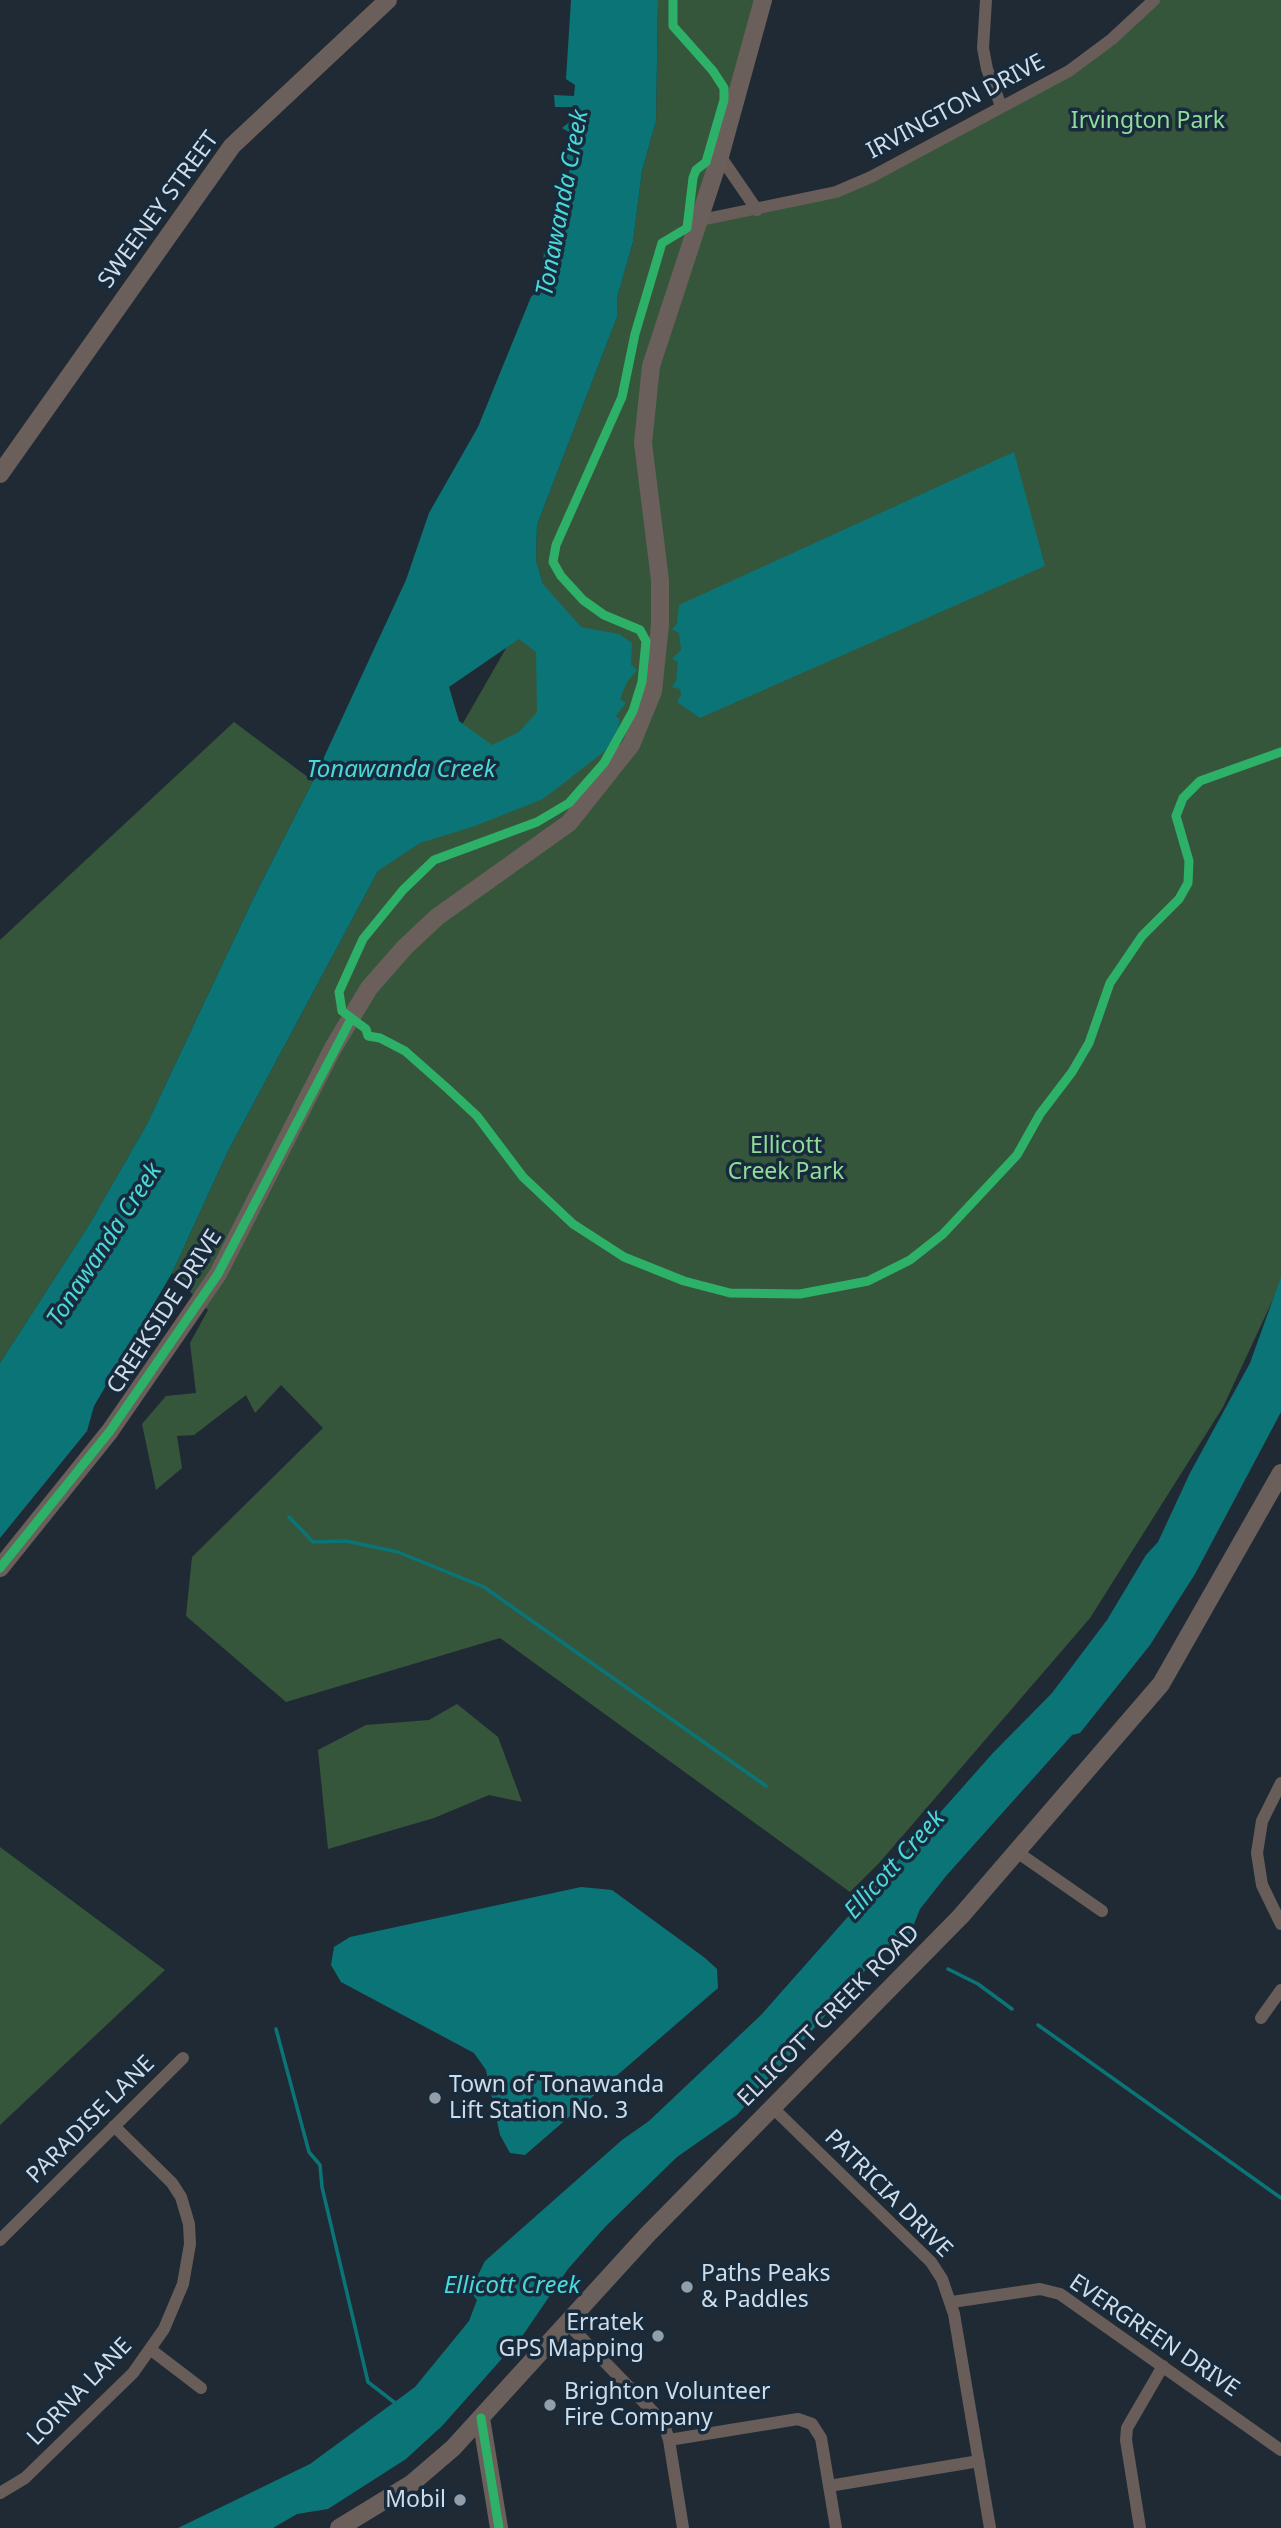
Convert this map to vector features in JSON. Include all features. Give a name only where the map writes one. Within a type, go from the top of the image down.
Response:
[{"type":"street","name":"SWEENEY STREET","points":[[0,474],[232,146],[388,0]]},
{"type":"street","name":"CREEKSIDE DRIVE","points":[[0,1568],[110,1431],[218,1274],[333,1048],[369,988],[405,947],[437,917],[569,823],[631,745],[653,691],[660,625],[660,580],[643,443],[646,404],[658,336],[701,220],[764,0]]},
{"type":"street","points":[[986,0],[983,48],[987,69],[1001,106]]},
{"type":"street","name":"IRVINGTON DRIVE","points":[[701,220],[836,192],[1069,71],[1112,39],[1154,0]]},
{"type":"street","points":[[720,156],[757,209]]},
{"type":"street","name":"ELLICOTT CREEK ROAD","points":[[339,2528],[432,2468],[481,2418],[566,2322],[900,1980],[1017,1852],[1161,1684],[1281,1473]]},
{"type":"street","points":[[1281,1783],[1262,1821],[1257,1853],[1267,1900],[1281,1924]]},
{"type":"street","points":[[1017,1852],[1101,1911]]},
{"type":"street","points":[[1261,2018],[1281,1990]]},
{"type":"street","name":"PARADISE LANE","points":[[0,2240],[183,2059]]},
{"type":"street","name":"PATRICIA DRIVE","points":[[773,2108],[931,2263],[952,2302],[990,2528]]},
{"type":"street","name":"LORNA LANE","points":[[0,2493],[25,2478],[133,2373],[164,2329],[184,2284],[190,2245],[189,2224],[181,2197],[172,2183],[114,2126]]},
{"type":"street","name":"EVERGREEN DRIVE","points":[[952,2302],[1027,2290],[1050,2290],[1281,2450]]},
{"type":"street","points":[[566,2322],[656,2410],[669,2440],[683,2528]]},
{"type":"street","points":[[150,2349],[201,2388]]},
{"type":"street","points":[[1140,2528],[1126,2440],[1127,2428],[1163,2366]]},
{"type":"street","points":[[481,2418],[499,2528]]},
{"type":"street","points":[[669,2440],[805,2421],[812,2424],[821,2438],[836,2528]]},
{"type":"street","points":[[829,2486],[979,2461]]},
{"type":"green space","name":"Ellicott Creek Park","points":[[658,0],[766,0],[701,219],[836,192],[1069,71],[1154,0],[1281,0],[1281,1282],[1223,1407],[1090,1618],[880,1862],[850,1892],[500,1638],[286,1702],[186,1616],[192,1557],[323,1428],[281,1385],[255,1413],[246,1395],[194,1435],[177,1436],[182,1468],[156,1490],[142,1424],[166,1396],[196,1393],[190,1343],[208,1310],[172,1273],[228,1151],[378,871],[543,584],[536,560],[537,525],[617,317],[617,298],[633,242],[642,171],[656,121]]},
{"type":"green space","points":[[234,722],[313,781],[255,895],[147,1124],[89,1225],[0,1363],[0,940]]},
{"type":"green space","points":[[457,1704],[498,1737],[522,1802],[489,1795],[434,1818],[328,1849],[318,1750],[366,1725],[429,1720]]},
{"type":"green space","points":[[0,1847],[165,1970],[0,2125]]},
{"type":"water","name":"Tonawanda Creek","points":[[571,0],[658,0],[656,121],[642,171],[633,242],[617,298],[617,317],[537,525],[536,560],[543,584],[581,627],[619,634],[632,643],[631,665],[637,670],[627,682],[620,699],[626,703],[616,716],[620,720],[617,732],[605,751],[543,799],[475,826],[420,843],[378,871],[228,1151],[172,1273],[94,1406],[87,1431],[0,1538],[0,1363],[89,1225],[147,1124],[255,895],[313,781],[406,580],[429,513],[478,427],[531,297],[541,288],[544,251],[551,246],[571,164],[562,158],[569,132],[562,128],[572,120],[573,107],[555,107],[554,95],[574,96],[575,85],[566,79]],"holes":[[[519,639],[536,652],[537,712],[519,732],[492,745],[459,721],[449,687]]]},
{"type":"water","points":[[1014,452],[1045,566],[700,718],[677,702],[681,695],[680,689],[672,687],[676,681],[678,662],[672,659],[681,650],[679,633],[672,629],[677,624],[679,605]]},
{"type":"water","name":"Ellicott Creek","points":[[1281,1277],[1281,1412],[1195,1574],[1150,1645],[1080,1733],[1072,1735],[946,1876],[920,1909],[910,1934],[871,1964],[737,2115],[677,2157],[605,2227],[568,2269],[523,2335],[442,2426],[406,2459],[328,2509],[297,2514],[273,2528],[178,2528],[310,2464],[415,2387],[469,2321],[477,2300],[473,2295],[475,2281],[485,2261],[622,2140],[649,2121],[761,2015],[992,1754],[1052,1693],[1107,1620],[1146,1555],[1158,1542],[1190,1473],[1250,1363]]},
{"type":"water","points":[[581,1887],[612,1890],[705,1958],[717,1969],[718,1988],[525,2155],[510,2153],[500,2135],[486,2070],[474,2053],[341,1982],[331,1965],[334,1947],[350,1937]]},
{"type":"waterway","points":[[289,1517],[313,1542],[346,1541],[398,1552],[484,1587],[766,1786]]},
{"type":"waterway","points":[[948,1969],[978,1984],[1012,2009]]},
{"type":"waterway","points":[[1038,2025],[1281,2198]]},
{"type":"waterway","points":[[276,2029],[309,2152],[320,2165],[322,2187],[368,2382],[394,2402]]},
{"type":"cycle path","points":[[673,0],[673,26],[713,71],[724,88],[724,100],[706,162],[696,170],[693,178],[687,228],[662,243],[635,334],[622,397],[556,545],[553,562],[561,576],[583,600],[604,615],[640,630],[646,641],[642,682],[633,711],[604,763],[569,803],[537,822],[434,860],[403,890],[363,939],[339,992],[342,1011],[366,1029],[368,1036],[380,1038],[405,1051],[477,1116],[523,1177],[573,1224],[624,1257],[684,1281],[730,1293],[800,1294],[868,1281],[910,1260],[943,1234],[1017,1155],[1040,1114],[1072,1072],[1089,1043],[1110,983],[1142,936],[1179,899],[1188,883],[1189,861],[1176,816],[1183,798],[1200,781],[1281,752]]},
{"type":"cycle path","points":[[0,1568],[110,1431],[218,1274],[351,1019]]},
{"type":"cycle path","points":[[481,2418],[499,2528]]},
{"type":"place","name":"Town of Tonawanda Lift Station No. 3","points":[[435,2098]]},
{"type":"place","name":"Paths Peaks & Paddles","points":[[687,2287]]},
{"type":"place","name":"Erratek GPS Mapping","points":[[658,2336]]},
{"type":"place","name":"Brighton Volunteer Fire Company","points":[[550,2405]]},
{"type":"place","name":"Mobil","points":[[460,2500]]},
{"type":"park label","name":"Irvington Park","points":[[1148,121]]}]
